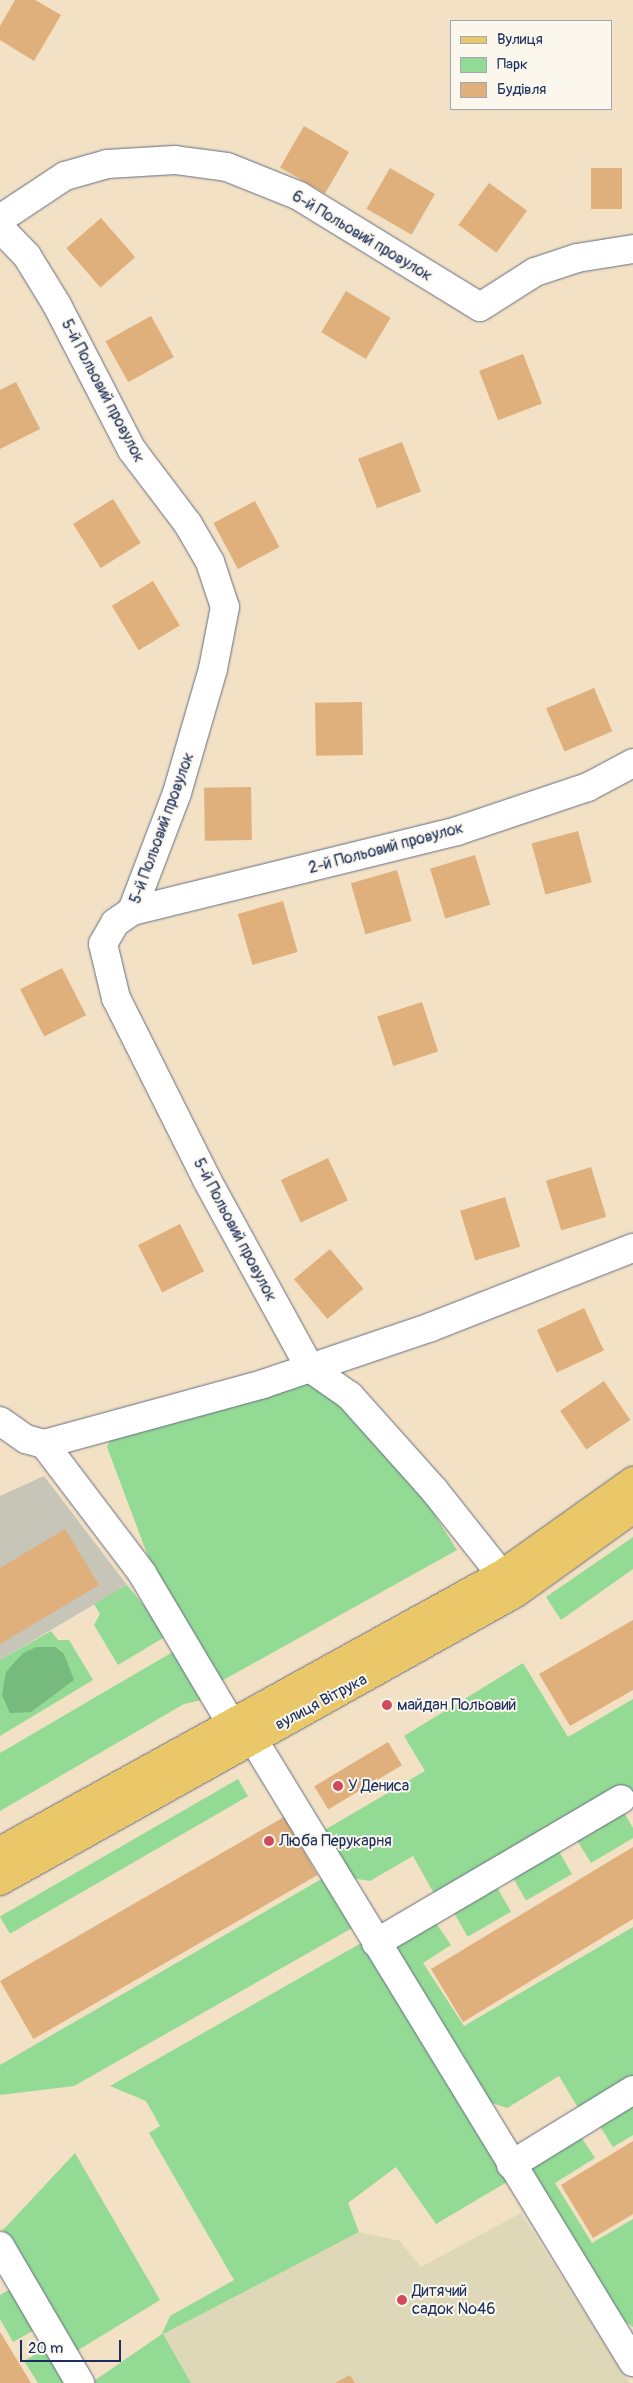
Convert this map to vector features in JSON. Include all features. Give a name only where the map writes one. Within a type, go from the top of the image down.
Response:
[{"type":"main road","name":"вулиця Вітрука","points":[[509,1584],[633,1481]]},
{"type":"main road","name":"вулиця Вітрука","points":[[0,1851],[242,1731],[509,1584],[633,1509]]},
{"type":"main road","name":"вулиця Вітрука","points":[[0,1881],[242,1731]]},
{"type":"street","name":"6-й Польовий провулок","points":[[0,219],[65,176],[107,164],[176,160],[227,167],[299,196],[480,306],[535,272],[577,258],[626,251]]},
{"type":"street","name":"5-й Польовий провулок","points":[[0,228],[27,256],[57,304],[132,450],[188,524],[210,562],[225,607],[213,669],[177,793],[132,911],[115,923],[103,944],[116,998],[207,1180],[310,1368],[350,1396],[509,1584]]},
{"type":"street","name":"2-й Польовий провулок","points":[[132,911],[457,831],[588,787],[633,763]]},
{"type":"street","points":[[0,1421],[26,1439],[44,1444],[310,1368],[431,1327],[633,1248]]},
{"type":"street","points":[[44,1444],[142,1573],[376,1943],[633,2362]]},
{"type":"street","points":[[376,1943],[622,1799]]},
{"type":"street","points":[[511,2165],[633,2090]]},
{"type":"street","points":[[0,2246],[80,2383]]},
{"type":"shaded area","points":[[44,1476],[127,1585],[0,1660],[0,1496]]},
{"type":"shaded area","name":"Дитячий садок №46","points":[[521,2213],[630,2383],[191,2383],[162,2334],[359,2232],[400,2241],[421,2267]]},
{"type":"green space","points":[[304,1384],[312,1384],[355,1418],[424,1498],[457,1550],[218,1683],[155,1575],[107,1447],[110,1440]]},
{"type":"green space","points":[[633,1537],[633,1569],[561,1620],[546,1597]]},
{"type":"green space","points":[[127,1585],[168,1635],[118,1665],[94,1625],[100,1614],[94,1604]]},
{"type":"green space","points":[[51,1631],[58,1640],[69,1640],[93,1680],[0,1736],[0,1660]]},
{"type":"green space","points":[[37,1647],[55,1647],[64,1654],[74,1680],[31,1712],[10,1713],[2,1695],[6,1672],[23,1653]]},
{"type":"green space","points":[[176,1650],[206,1699],[184,1704],[0,1811],[0,1753]]},
{"type":"green space","points":[[523,1663],[568,1737],[633,1699],[633,1799],[436,1897],[413,1856],[370,1881],[352,1878],[323,1831],[425,1771],[404,1736]]},
{"type":"green space","points":[[238,1779],[248,1796],[10,1934],[0,1916]]},
{"type":"green space","points":[[622,1809],[633,1828],[633,1838],[591,1863],[575,1837]]},
{"type":"green space","points":[[557,1848],[572,1874],[526,1900],[511,1874]]},
{"type":"green space","points":[[325,1877],[354,1927],[74,2086],[0,2095],[0,2065]]},
{"type":"green space","points":[[495,1884],[511,1912],[468,1937],[452,1909]]},
{"type":"green space","points":[[434,1920],[451,1945],[423,1963],[464,2026],[633,1927],[633,2079],[580,2111],[559,2076],[507,2108],[489,2102],[393,1945]]},
{"type":"green space","points":[[363,1942],[507,2182],[436,2224],[396,2167],[348,2203],[359,2232],[163,2334],[191,2383],[91,2383],[162,2334],[170,2316],[234,2280],[149,2133],[160,2126],[146,2101],[110,2086]]},
{"type":"green space","points":[[633,2102],[633,2135],[613,2147],[598,2123]]},
{"type":"green space","points":[[579,2134],[595,2158],[555,2183],[592,2243],[633,2219],[633,2327],[624,2321],[528,2166]]},
{"type":"green space","points":[[75,2153],[160,2300],[75,2352],[3,2230]]},
{"type":"green space","points":[[12,2288],[36,2329],[13,2342],[0,2319],[0,2295]]},
{"type":"green space","points":[[48,2347],[69,2383],[38,2383],[24,2361]]},
{"type":"building","points":[[15,0],[35,0],[61,15],[34,61],[0,40],[0,26]]},
{"type":"building","points":[[304,126],[349,152],[325,194],[280,168]]},
{"type":"building","points":[[390,168],[435,194],[412,235],[366,209]]},
{"type":"building","points":[[591,168],[622,168],[622,209],[591,209]]},
{"type":"building","points":[[489,183],[527,211],[496,253],[458,225]]},
{"type":"building","points":[[101,218],[135,257],[100,287],[66,248]]},
{"type":"building","points":[[346,291],[391,318],[366,359],[321,332]]},
{"type":"building","points":[[151,316],[174,357],[128,382],[106,341]]},
{"type":"building","points":[[523,354],[542,403],[498,420],[479,371]]},
{"type":"building","points":[[16,382],[40,429],[0,449],[0,390]]},
{"type":"building","points":[[402,442],[421,491],[377,508],[358,459]]},
{"type":"building","points":[[113,499],[141,543],[101,568],[73,524]]},
{"type":"building","points":[[255,501],[279,547],[238,569],[214,523]]},
{"type":"building","points":[[153,581],[180,626],[139,650],[112,606]]},
{"type":"building","points":[[594,688],[612,731],[564,752],[546,708]]},
{"type":"building","points":[[362,702],[363,755],[316,756],[315,703]]},
{"type":"building","points":[[251,787],[252,840],[205,841],[204,788]]},
{"type":"building","points":[[578,831],[592,882],[545,895],[532,843]]},
{"type":"building","points":[[475,855],[490,905],[445,918],[430,869]]},
{"type":"building","points":[[397,870],[412,921],[365,934],[351,883]]},
{"type":"building","points":[[283,901],[298,952],[252,965],[238,914]]},
{"type":"building","points":[[62,968],[86,1015],[44,1037],[20,989]]},
{"type":"building","points":[[422,1002],[438,1051],[393,1066],[377,1017]]},
{"type":"building","points":[[328,1158],[348,1201],[301,1223],[281,1180]]},
{"type":"building","points":[[591,1167],[606,1217],[561,1230],[546,1181]]},
{"type":"building","points":[[505,1197],[520,1247],[475,1260],[460,1211]]},
{"type":"building","points":[[180,1224],[204,1271],[162,1293],[138,1245]]},
{"type":"building","points":[[330,1249],[363,1289],[327,1319],[294,1279]]},
{"type":"building","points":[[584,1308],[604,1351],[557,1373],[537,1330]]},
{"type":"building","points":[[604,1381],[630,1420],[586,1450],[560,1411]]},
{"type":"building","points":[[65,1529],[99,1585],[0,1644],[0,1568]]},
{"type":"building","points":[[633,1620],[633,1690],[570,1726],[539,1674]]},
{"type":"building","points":[[388,1742],[402,1765],[328,1809],[314,1786]]},
{"type":"building","points":[[284,1817],[318,1875],[33,2039],[0,1981]]},
{"type":"building","points":[[633,1847],[633,1919],[463,2022],[431,1969]]},
{"type":"building","points":[[633,2141],[633,2214],[593,2238],[561,2185]]},
{"type":"building","points":[[0,2332],[14,2355],[31,2383],[0,2383]]},
{"type":"building","points":[[350,2375],[355,2383],[335,2383]]},
{"type":"place","name":"майдан Польовий","points":[[387,1705]]},
{"type":"place","name":"У Дениса","points":[[338,1786]]},
{"type":"place","name":"Люба Перукарня","points":[[269,1841]]},
{"type":"place","name":"Дитячий садок №46","points":[[402,2300]]}]
